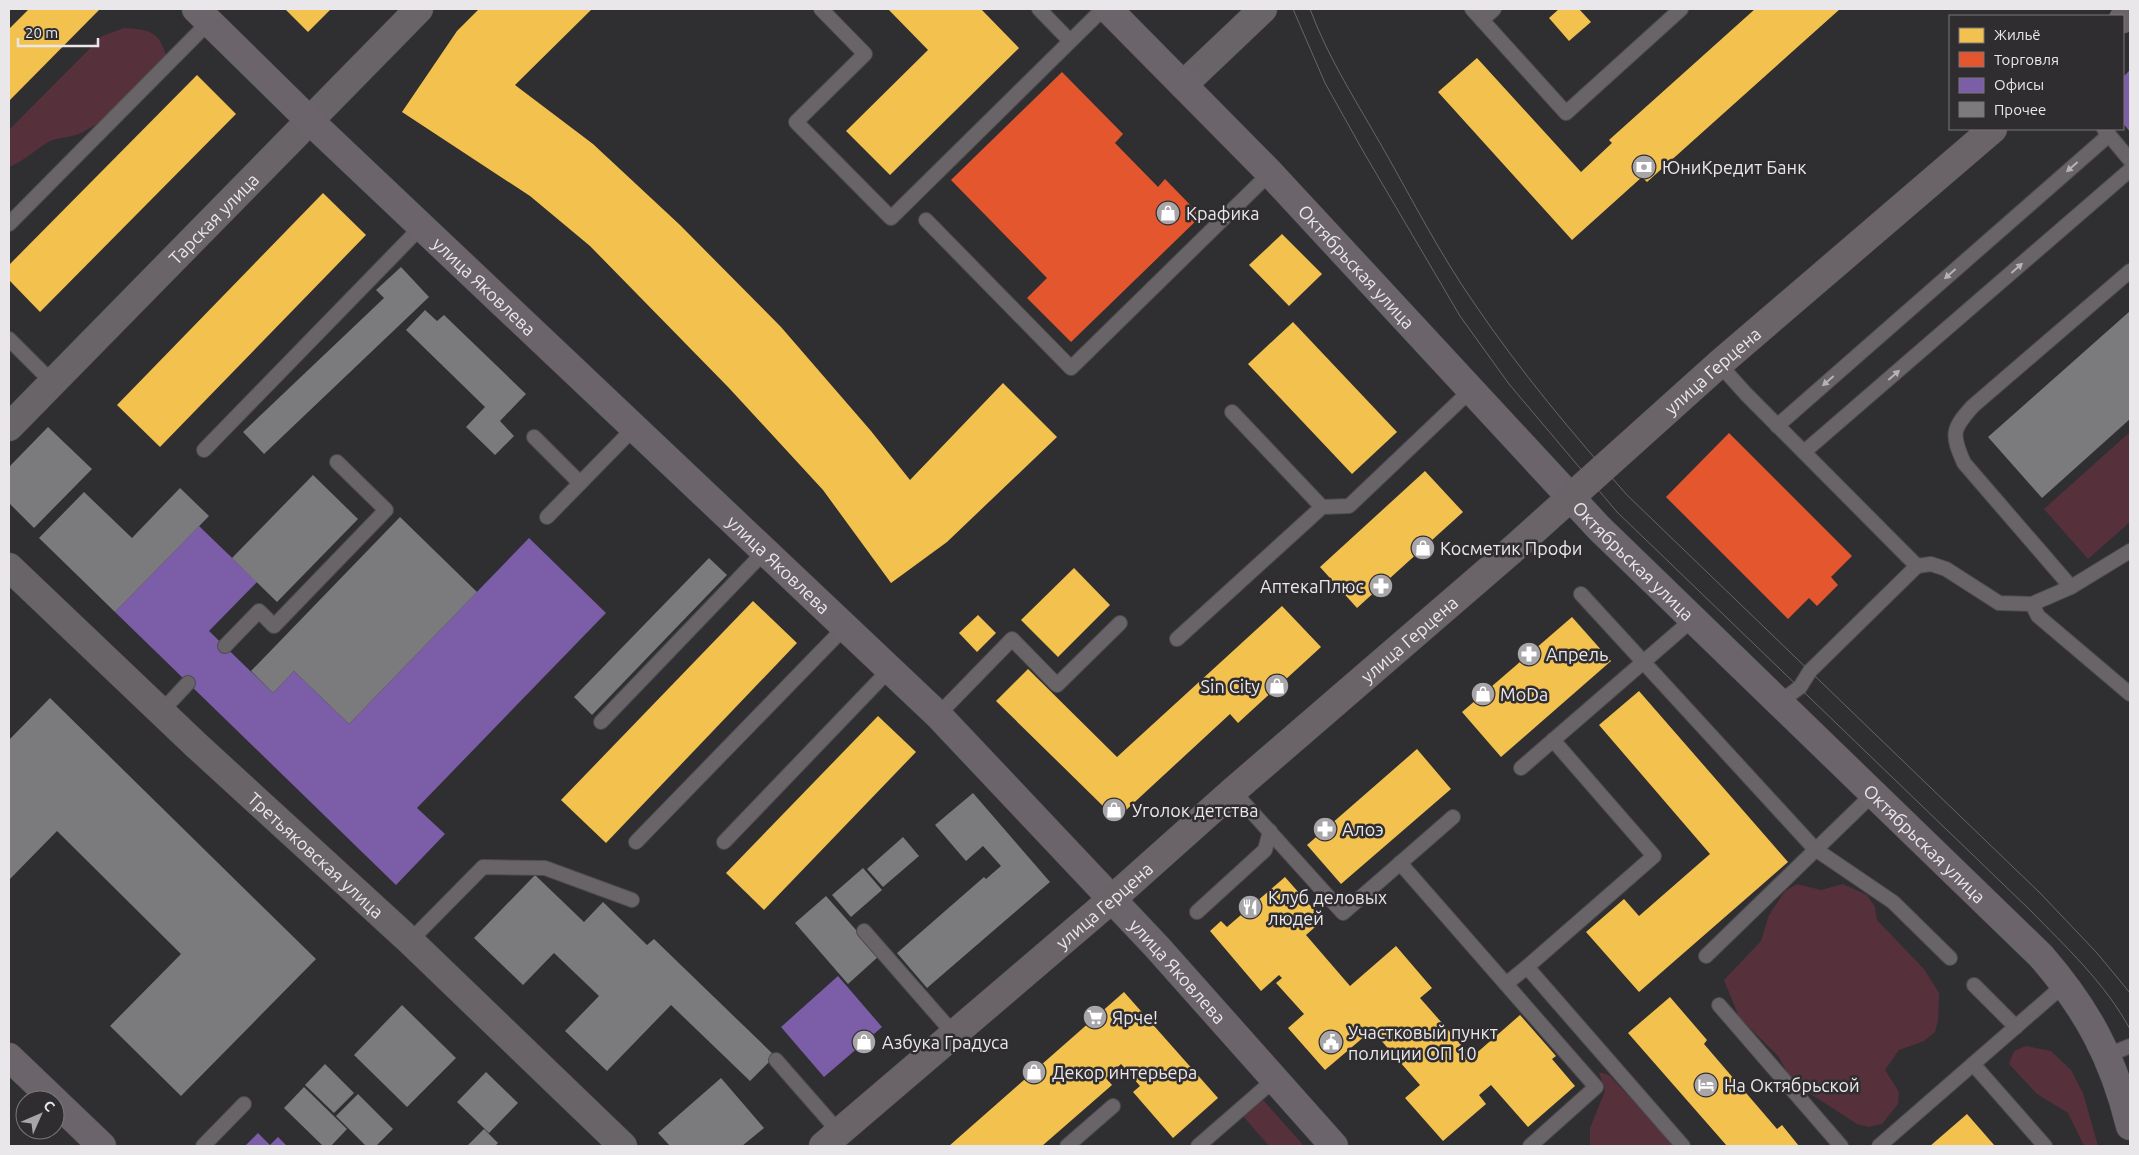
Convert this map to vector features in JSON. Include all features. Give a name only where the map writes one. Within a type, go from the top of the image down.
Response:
[{"type":"main road","name":"улица Герцена","points":[[831,1139],[1112,898],[1511,551],[1719,364],[1992,130]]},
{"type":"street","name":"Тарская улица","points":[[9,426],[420,9]]},
{"type":"street","name":"Октябрьская улица","points":[[1108,9],[1270,173],[1570,498],[2041,956],[2065,984],[2086,1014],[2119,1051],[2124,1102],[2130,1126]]},
{"type":"street","points":[[1183,85],[1263,9]]},
{"type":"street","name":"улица Яковлева","points":[[202,15],[310,121],[891,668],[1112,898],[1334,1146]]},
{"type":"street","name":"Третьяковская улица","points":[[10,572],[410,941],[623,1146]]},
{"type":"street","points":[[9,1057],[43,1090]]},
{"type":"street","points":[[65,1111],[102,1146]]},
{"type":"lane","points":[[820,9],[865,54],[796,122],[890,218],[1103,9]]},
{"type":"lane","points":[[1039,9],[1070,41]]},
{"type":"lane","points":[[1472,9],[1566,112],[1681,9]]},
{"type":"lane","points":[[1482,20],[1494,9]]},
{"type":"lane","points":[[9,224],[202,15]]},
{"type":"lane","points":[[1777,426],[2106,132],[2130,160]]},
{"type":"lane","points":[[1804,452],[2130,170]]},
{"type":"lane","points":[[926,220],[1072,368],[1270,173]]},
{"type":"lane","points":[[204,450],[422,226]]},
{"type":"lane","points":[[2071,587],[1964,462],[1954,442],[1957,422],[2130,270]]},
{"type":"lane","points":[[9,339],[52,382]]},
{"type":"lane","points":[[1719,364],[1777,426],[1917,566]]},
{"type":"lane","points":[[1178,639],[1322,507],[1349,506],[1471,390]]},
{"type":"lane","points":[[1232,412],[1322,507]]},
{"type":"lane","points":[[547,517],[635,427]]},
{"type":"lane","points":[[534,437],[580,483]]},
{"type":"lane","points":[[225,646],[259,611],[274,626],[386,510],[337,462]]},
{"type":"lane","points":[[601,722],[766,550]]},
{"type":"lane","points":[[1780,702],[1800,687],[1810,670],[1917,566],[1931,564],[1946,569],[1999,603],[2032,604],[2071,587],[2130,551]]},
{"type":"lane","points":[[1581,594],[1815,850],[1893,902],[1950,958]]},
{"type":"lane","points":[[2032,604],[2038,616],[2130,694]]},
{"type":"lane","points":[[1520,768],[1693,619]]},
{"type":"lane","points":[[938,715],[1012,639],[1056,685],[1120,624]]},
{"type":"lane","points":[[636,842],[846,626]]},
{"type":"lane","points":[[724,842],[891,668]]},
{"type":"lane","points":[[161,712],[188,684]]},
{"type":"lane","points":[[1506,984],[1654,856],[1553,740]]},
{"type":"lane","points":[[1233,791],[1343,913],[1453,817]]},
{"type":"lane","points":[[1706,956],[1873,794]]},
{"type":"lane","points":[[1196,912],[1265,850],[1270,831]]},
{"type":"lane","points":[[1400,863],[1596,1087],[1530,1146]]},
{"type":"lane","points":[[410,941],[483,867],[544,868],[632,900]]},
{"type":"lane","points":[[864,931],[954,1034]]},
{"type":"lane","points":[[1527,966],[1682,1146]]},
{"type":"lane","points":[[1879,1146],[2065,984]]},
{"type":"lane","points":[[1974,985],[2016,1027]]},
{"type":"lane","points":[[1719,1005],[1841,1146]]},
{"type":"lane","points":[[776,1060],[831,1139]]},
{"type":"lane","points":[[1973,1064],[2045,1146]]},
{"type":"lane","points":[[1198,1146],[1275,1079]]},
{"type":"lane","points":[[203,1146],[244,1104]]},
{"type":"lane","points":[[1067,1146],[1113,1106]]},
{"type":"shaded area","points":[[124,28],[151,33],[156,36],[163,47],[166,55],[148,78],[117,109],[93,126],[77,135],[48,142],[9,167],[9,130],[102,36]]},
{"type":"shaded area","points":[[2130,432],[2130,522],[2088,559],[2044,509]]},
{"type":"shaded area","points":[[1797,884],[1821,890],[1843,884],[1867,895],[1875,907],[1877,920],[1924,969],[1939,993],[1938,1020],[1935,1032],[1924,1041],[1899,1050],[1885,1070],[1899,1092],[1898,1104],[1882,1124],[1869,1127],[1857,1124],[1792,1082],[1779,1057],[1739,1017],[1724,980],[1761,941],[1769,915],[1785,891]]},
{"type":"shaded area","points":[[2026,1046],[2051,1051],[2071,1070],[2083,1093],[2098,1146],[2084,1146],[2068,1113],[2037,1094],[2009,1064],[2014,1051]]},
{"type":"shaded area","points":[[1599,1072],[1609,1075],[1675,1146],[1590,1146],[1590,1128],[1605,1091]]},
{"type":"shaded area","points":[[1263,1100],[1304,1146],[1269,1146],[1243,1116]]},
{"type":"building: Жильё","points":[[29,9],[100,9],[9,101],[9,29]]},
{"type":"building: Жильё","points":[[285,9],[331,9],[308,32]]},
{"type":"building: Жильё","points":[[479,9],[592,9],[515,85],[593,144],[680,225],[781,327],[871,431],[910,480],[1003,383],[1057,437],[947,542],[891,583],[823,490],[729,388],[590,246],[530,196],[402,112],[457,31]]},
{"type":"building: Жильё","points":[[888,9],[981,9],[1019,48],[890,175],[846,131],[928,50]]},
{"type":"building: Жильё","points":[[1559,9],[1579,9],[1591,22],[1569,41],[1549,18]]},
{"type":"building: Жильё","points":[[1755,9],[1840,9],[1647,182],[1642,177],[1572,240],[1438,92],[1477,58],[1581,172],[1612,143],[1609,140]]},
{"type":"building: Жильё","points":[[197,75],[236,114],[40,312],[9,280],[9,265]]},
{"type":"building: Жильё","points":[[323,193],[366,235],[160,447],[117,405]]},
{"type":"building: Жильё","points":[[1282,234],[1322,274],[1289,306],[1249,265]]},
{"type":"building: Жильё","points":[[1293,322],[1397,432],[1352,474],[1248,364]]},
{"type":"building: Жильё","points":[[1425,471],[1463,512],[1357,608],[1320,567]]},
{"type":"building: Жильё","points":[[1074,568],[1110,605],[1058,657],[1021,620]]},
{"type":"building: Жильё","points":[[753,601],[797,643],[606,843],[561,800]]},
{"type":"building: Жильё","points":[[1282,606],[1321,647],[1238,723],[1230,714],[1125,811],[1105,808],[996,701],[1028,669],[1117,757]]},
{"type":"building: Жильё","points":[[978,615],[996,633],[977,652],[959,633]]},
{"type":"building: Жильё","points":[[1572,617],[1611,661],[1501,757],[1462,712]]},
{"type":"building: Жильё","points":[[1639,691],[1788,862],[1639,992],[1586,932],[1624,899],[1639,916],[1710,854],[1599,725]]},
{"type":"building: Жильё","points":[[878,716],[916,752],[764,910],[726,873]]},
{"type":"building: Жильё","points":[[1417,749],[1451,789],[1341,884],[1307,845]]},
{"type":"building: Жильё","points":[[1285,877],[1323,920],[1306,935],[1350,986],[1396,946],[1432,988],[1420,998],[1472,1057],[1520,1015],[1556,1056],[1552,1059],[1575,1086],[1528,1127],[1491,1085],[1479,1095],[1486,1104],[1443,1141],[1405,1098],[1420,1085],[1372,1030],[1325,1070],[1288,1028],[1304,1014],[1276,983],[1282,978],[1279,975],[1261,991],[1210,931],[1221,921],[1227,927]]},
{"type":"building: Жильё","points":[[1124,992],[1218,1098],[1173,1138],[1133,1092],[1140,1086],[1121,1064],[1106,1078],[1112,1085],[1042,1146],[949,1146]]},
{"type":"building: Жильё","name":"На Октябрьской","points":[[1670,997],[1707,1040],[1704,1044],[1777,1129],[1782,1125],[1799,1146],[1727,1146],[1628,1033]]},
{"type":"building: Жильё","points":[[1967,1114],[1995,1146],[1930,1146]]},
{"type":"building: Торговля","points":[[1062,72],[1123,134],[1115,143],[1158,187],[1165,179],[1201,216],[1071,342],[1027,298],[1047,278],[951,180]]},
{"type":"building: Торговля","points":[[1729,433],[1852,556],[1831,577],[1838,585],[1817,606],[1809,598],[1788,619],[1666,497]]},
{"type":"building: Офисы","points":[[2130,70],[2130,132],[2124,124],[2124,76]]},
{"type":"building: Офисы","points":[[199,526],[257,582],[209,631],[273,693],[294,671],[349,724],[529,538],[606,613],[417,808],[445,834],[396,885],[115,612]]},
{"type":"building: Офисы","points":[[838,976],[882,1027],[824,1077],[781,1027]]},
{"type":"building: Офисы","points":[[258,1133],[270,1145],[278,1137],[287,1146],[245,1146]]},
{"type":"building: Прочее","points":[[401,267],[429,297],[264,454],[243,432],[384,298],[376,290]]},
{"type":"building: Прочее","points":[[425,310],[437,321],[444,315],[526,394],[500,421],[514,436],[495,455],[466,427],[485,407],[406,330]]},
{"type":"building: Прочее","points":[[2130,311],[2130,419],[2042,498],[1988,437]]},
{"type":"building: Прочее","points":[[48,427],[92,469],[34,528],[9,503],[9,467]]},
{"type":"building: Прочее","points":[[313,475],[358,519],[277,602],[232,558]]},
{"type":"building: Прочее","points":[[180,488],[209,516],[115,612],[39,538],[84,492],[132,538]]},
{"type":"building: Прочее","points":[[400,517],[477,592],[349,724],[294,671],[273,693],[251,671]]},
{"type":"building: Прочее","points":[[709,558],[727,575],[592,715],[574,697]]},
{"type":"building: Прочее","points":[[50,698],[316,959],[181,1096],[110,1026],[181,954],[57,831],[9,880],[9,740]]},
{"type":"building: Прочее","points":[[973,793],[1050,882],[927,988],[897,953],[984,877],[986,879],[1001,866],[983,846],[966,861],[935,825]]},
{"type":"building: Прочее","points":[[903,837],[919,856],[883,887],[867,869]]},
{"type":"building: Прочее","points":[[863,868],[882,890],[851,917],[832,895]]},
{"type":"building: Прочее","points":[[535,875],[584,922],[603,902],[647,945],[654,939],[775,1056],[750,1081],[671,1005],[607,1071],[565,1031],[599,996],[554,953],[523,985],[474,938]]},
{"type":"building: Прочее","points":[[826,896],[879,956],[848,984],[795,923]]},
{"type":"building: Прочее","points":[[402,1005],[456,1058],[407,1107],[354,1055]]},
{"type":"building: Прочее","points":[[325,1064],[354,1093],[334,1113],[305,1085]]},
{"type":"building: Прочее","points":[[486,1072],[518,1103],[489,1133],[457,1102]]},
{"type":"building: Прочее","points":[[721,1078],[764,1128],[742,1146],[670,1146],[658,1133]]},
{"type":"building: Прочее","points":[[304,1087],[347,1129],[331,1146],[323,1146],[284,1108]]},
{"type":"building: Прочее","points":[[358,1094],[393,1129],[376,1146],[366,1146],[336,1116]]},
{"type":"building: Прочее","points":[[484,1129],[498,1143],[495,1146],[467,1146]]},
{"type":"tram line","points":[[1293,9],[1325,83],[1363,151],[1460,316],[1509,384],[1617,512],[2030,910],[2097,981],[2130,1029]]},
{"type":"tram line","points":[[1310,9],[1344,81],[1450,266],[1528,378],[1567,425],[1627,495],[2041,894],[2097,953],[2130,993]]},
{"type":"place","name":"ЮниКредит Банк","points":[[1644,167]]},
{"type":"place","name":"Крафика","points":[[1168,213]]},
{"type":"place","name":"Косметик Профи","points":[[1423,548]]},
{"type":"place","name":"АптекаПлюс","points":[[1381,586]]},
{"type":"place","name":"Апрель","points":[[1529,654]]},
{"type":"place","name":"Sin City","points":[[1277,686]]},
{"type":"place","name":"МоDa","points":[[1483,694]]},
{"type":"place","name":"Уголок детства","points":[[1114,810]]},
{"type":"place","name":"Алоэ","points":[[1325,829]]},
{"type":"place","name":"Клуб деловых людей","points":[[1250,907]]},
{"type":"place","name":"Ярче!","points":[[1095,1017]]},
{"type":"place","name":"Азбука Градуса","points":[[864,1042]]},
{"type":"place","name":"Участковый пункт полиции ОП 10","points":[[1331,1042]]},
{"type":"place","name":"Декор интерьера","points":[[1034,1072]]},
{"type":"place","name":"На Октябрьской","points":[[1706,1085]]}]
